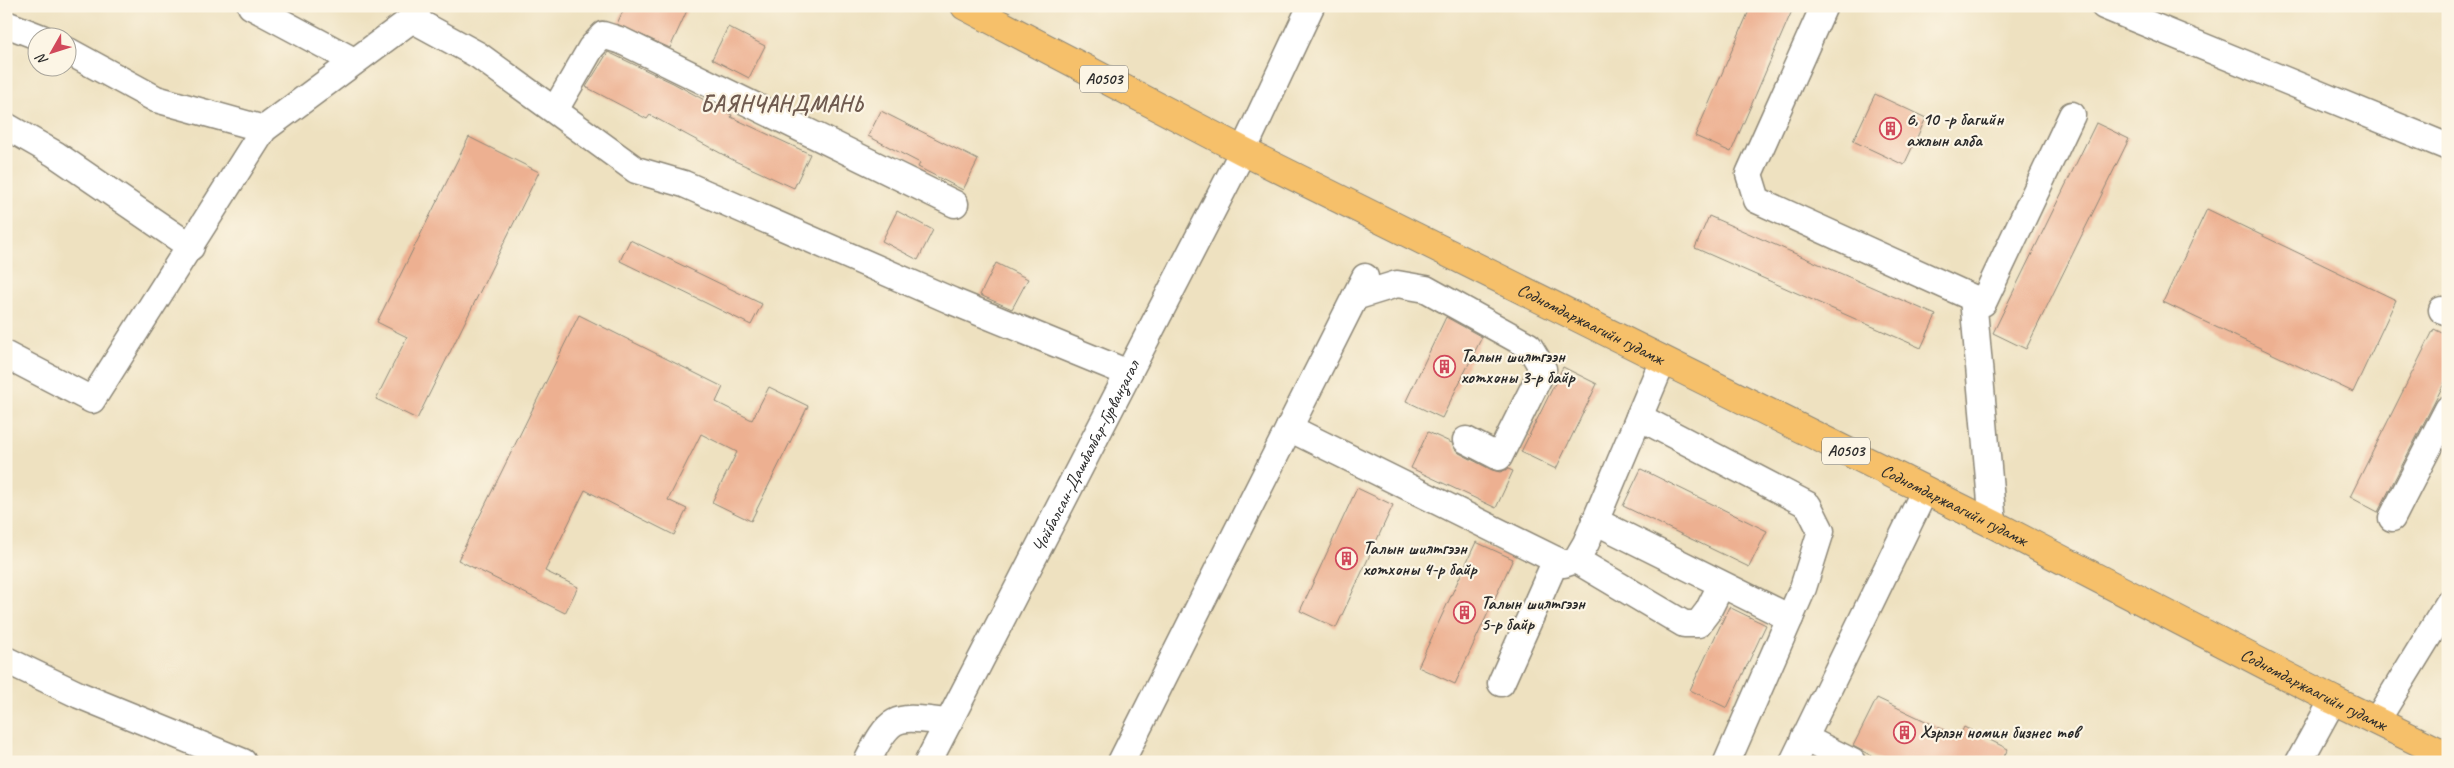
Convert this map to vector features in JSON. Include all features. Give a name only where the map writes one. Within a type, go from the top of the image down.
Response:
[{"type":"main road","name":"A0503","points":[[964,6],[1243,151]]},
{"type":"main road","name":"Содномдаржаагийн гудамж","points":[[1243,151],[1993,524],[2333,700],[2377,720],[2440,757]]},
{"type":"street","points":[[251,6],[354,61]]},
{"type":"street","name":"Чойбалсан-Дашбалбар-Гурванзагал","points":[[928,762],[1243,151],[1311,6]]},
{"type":"street","points":[[1824,6],[1749,174],[1757,200],[1983,303],[2072,114]]},
{"type":"street","points":[[2104,6],[2448,147]]},
{"type":"street","points":[[6,355],[92,400],[191,247],[264,129],[415,13],[478,55],[636,170],[684,184],[952,301],[1128,373]]},
{"type":"street","points":[[6,24],[28,33]]},
{"type":"street","points":[[555,110],[591,48],[603,35],[622,41],[955,204]]},
{"type":"street","points":[[78,56],[156,99],[264,129]]},
{"type":"street","points":[[6,126],[54,154],[191,247]]},
{"type":"street","points":[[1121,762],[1360,287],[1397,284],[1426,289],[1529,346],[1543,369],[1499,457],[1466,440]]},
{"type":"street","points":[[1973,298],[1993,524]]},
{"type":"street","points":[[1501,682],[1566,560],[1595,522],[1663,360]]},
{"type":"street","points":[[2392,518],[2448,409]]},
{"type":"street","points":[[1639,417],[1808,505],[1821,531],[1790,618],[1727,762]]},
{"type":"street","points":[[1289,428],[1566,560],[1684,624],[1698,624],[1708,611],[1721,585]]},
{"type":"street","points":[[1793,762],[1925,490]]},
{"type":"street","points":[[1595,522],[1790,618]]},
{"type":"street","points":[[2377,720],[2448,604]]},
{"type":"street","points":[[6,660],[78,695],[243,762]]},
{"type":"street","points":[[2299,762],[2333,700]]},
{"type":"street","points":[[867,762],[878,739],[889,725],[904,718],[949,722]]},
{"type":"street","points":[[1804,738],[1852,762]]},
{"type":"building","points":[[625,6],[689,6],[670,48],[617,24]]},
{"type":"building","points":[[1751,6],[1794,6],[1731,152],[1695,136]]},
{"type":"building","points":[[728,27],[765,46],[749,78],[712,59]]},
{"type":"building","points":[[608,52],[673,83],[732,115],[731,117],[810,154],[794,188],[735,161],[650,115],[647,119],[586,87]]},
{"type":"building","name":"6, 10 -р багийн ажлын алба","points":[[1875,94],[1926,118],[1904,165],[1853,141]]},
{"type":"building","points":[[881,111],[978,160],[963,190],[918,167],[920,163],[868,136]]},
{"type":"building","points":[[2096,123],[2129,139],[2026,349],[1993,333]]},
{"type":"building","points":[[469,137],[539,172],[417,419],[376,399],[407,337],[377,322]]},
{"type":"building","points":[[2207,209],[2396,300],[2353,392],[2163,302]]},
{"type":"building","points":[[897,211],[933,230],[918,260],[882,241]]},
{"type":"building","points":[[1709,216],[1936,315],[1921,348],[1695,248]]},
{"type":"building","points":[[630,240],[762,304],[751,325],[620,261]]},
{"type":"building","points":[[996,263],[1028,279],[1012,309],[980,295]]},
{"type":"building","points":[[579,315],[723,387],[716,402],[752,420],[769,387],[808,406],[751,521],[712,502],[737,452],[701,434],[668,500],[687,509],[674,535],[585,490],[545,571],[578,587],[565,613],[458,560]]},
{"type":"building","name":"Талын шилтгээн хотхоны 3-р байр","points":[[1446,317],[1482,337],[1442,418],[1406,401]]},
{"type":"building","points":[[2434,329],[2448,336],[2448,376],[2378,512],[2350,497]]},
{"type":"building","points":[[1563,367],[1597,384],[1556,469],[1521,452]]},
{"type":"building","points":[[1428,432],[1452,443],[1459,453],[1492,470],[1500,472],[1508,469],[1513,471],[1496,508],[1411,468]]},
{"type":"building","points":[[1641,469],[1767,531],[1749,567],[1623,506]]},
{"type":"building","name":"Талын шилтгээн хотхоны 4-р байр","points":[[1357,488],[1393,505],[1336,628],[1300,611]]},
{"type":"building","name":"Талын шилтгээн 5-р байр","points":[[1476,542],[1513,559],[1455,684],[1418,667]]},
{"type":"building","points":[[1729,607],[1766,625],[1727,708],[1690,690]]},
{"type":"building","name":"Хэрлэн номин бизнес төв","points":[[1877,698],[1959,737],[1964,727],[2008,749],[2001,762],[1883,762],[1853,746]]},
{"type":"place","name":"6, 10 -р багийн ажлын алба","points":[[1890,129]]},
{"type":"place","name":"Талын шилтгээн хотхоны 3-р байр","points":[[1445,366]]},
{"type":"place","name":"Талын шилтгээн хотхоны 4-р байр","points":[[1347,558]]},
{"type":"place","name":"Талын шилтгээн 5-р байр","points":[[1465,613]]},
{"type":"place","name":"Хэрлэн номин бизнес төв","points":[[1904,732]]},
{"type":"district","name":"БАЯНЧАНДМАНЬ","points":[[782,104]]}]
